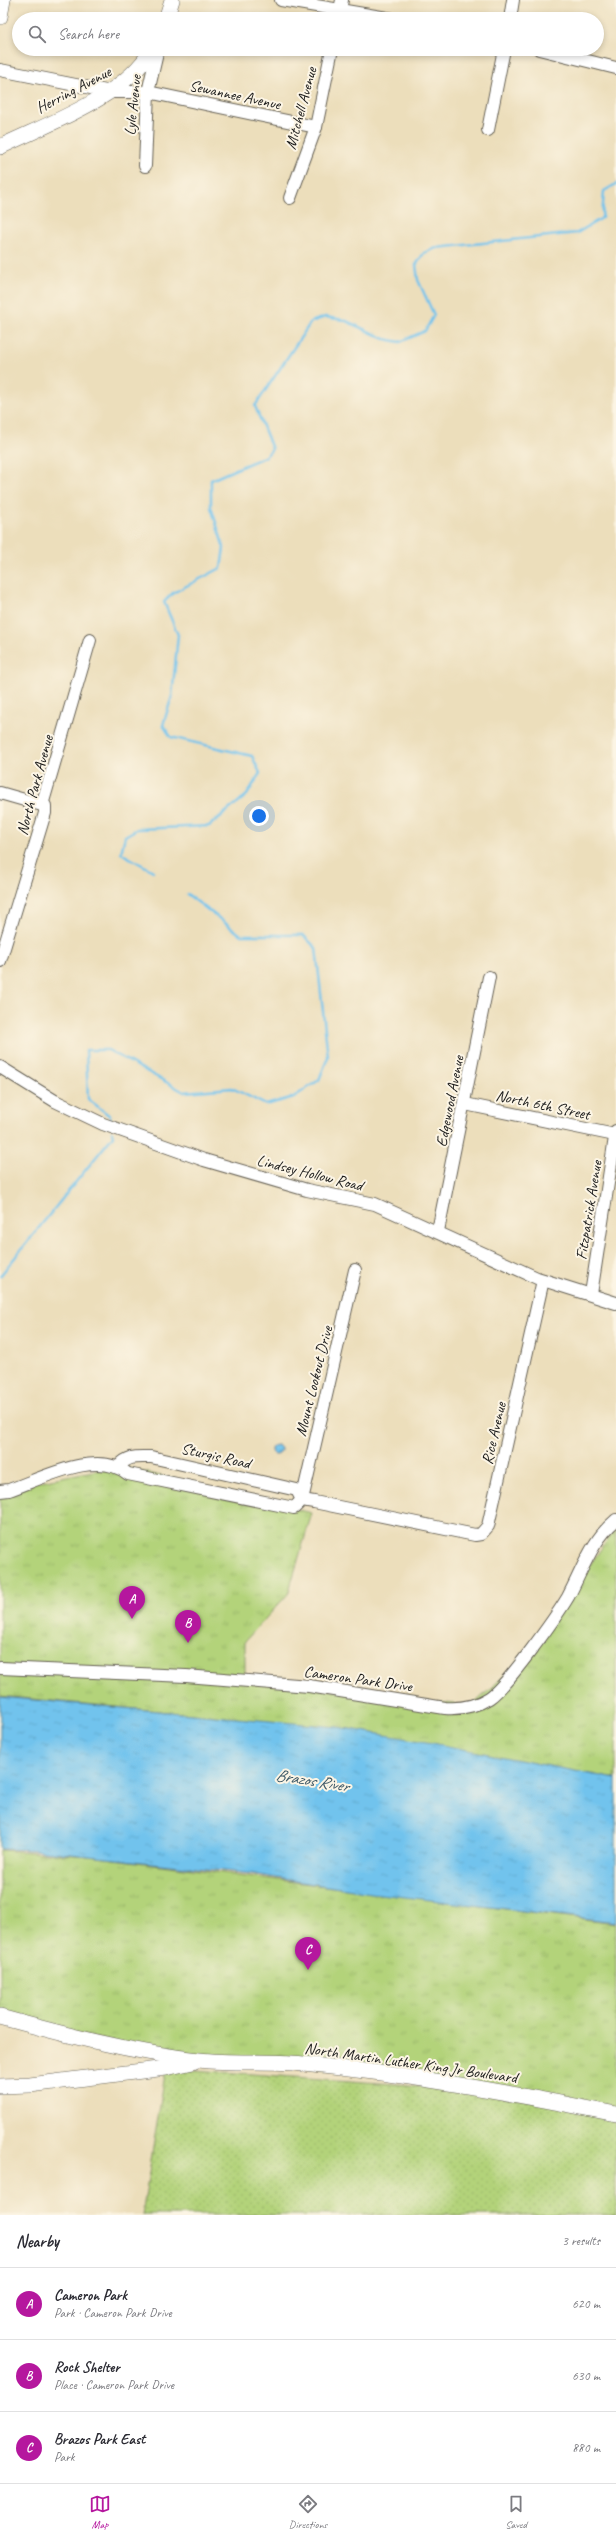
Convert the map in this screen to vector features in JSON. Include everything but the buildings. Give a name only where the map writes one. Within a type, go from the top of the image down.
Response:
[{"type":"main road","points":[[0,17],[3,0]]},
{"type":"main road","points":[[168,12],[172,0]]},
{"type":"main road","name":"Herring Avenue","points":[[0,147],[111,92],[139,68],[147,56]]},
{"type":"main road","name":"North Martin Luther King Jr Boulevard","points":[[0,2017],[75,2038],[200,2060],[302,2064],[480,2087],[616,2114]]},
{"type":"main road","name":"North Martin Luther King Jr Boulevard","points":[[0,2086],[30,2085],[166,2068],[200,2060]]},
{"type":"street","points":[[281,0],[356,12]]},
{"type":"street","points":[[511,12],[513,0]]},
{"type":"street","name":"Lyle Avenue","points":[[145,166],[148,92],[156,56]]},
{"type":"street","name":"Mitchell Avenue","points":[[290,198],[316,127],[331,56]]},
{"type":"street","points":[[488,130],[503,56]]},
{"type":"street","points":[[567,56],[616,68]]},
{"type":"street","name":"Sewannee Avenue","points":[[0,70],[111,92],[148,92],[316,127]]},
{"type":"street","name":"North Park Avenue","points":[[0,961],[45,813],[45,806],[42,805],[90,640]]},
{"type":"street","points":[[0,793],[42,805]]},
{"type":"street","name":"Edgewood Avenue","points":[[438,1231],[465,1104],[489,977]]},
{"type":"street","name":"Lindsey Hollow Road","points":[[0,1067],[55,1101],[121,1131],[204,1160],[307,1190],[375,1204],[438,1231],[543,1280],[616,1303]]},
{"type":"street","name":"North 6th Street","points":[[465,1104],[616,1133]]},
{"type":"street","name":"Fitzpatrick Avenue","points":[[591,1294],[616,1133]]},
{"type":"street","name":"Mount Lookout Drive","points":[[302,1500],[355,1270]]},
{"type":"street","name":"Rice Avenue","points":[[302,1500],[476,1535],[481,1534],[488,1526],[543,1280]]},
{"type":"street","name":"Sturgis Road","points":[[119,1466],[126,1459],[133,1457],[151,1457],[297,1490],[302,1500]]},
{"type":"street","points":[[0,1491],[9,1490],[80,1464],[119,1466],[128,1474],[294,1508],[302,1500]]},
{"type":"street","name":"Cameron Park Drive","points":[[0,1668],[186,1676],[308,1686],[445,1708],[465,1708],[481,1702],[499,1690],[558,1612],[590,1550],[601,1534],[616,1520]]},
{"type":"green space","points":[[119,1466],[312,1513],[288,1594],[245,1641],[245,1681],[472,1706],[524,1657],[616,1528],[616,1779],[349,1729],[0,1696],[0,1489]]},
{"type":"green space","points":[[0,1850],[90,1856],[616,1923],[616,2115],[354,2071],[200,2060],[0,2018]]},
{"type":"green space","points":[[166,2068],[507,2092],[616,2112],[616,2215],[142,2215]]},
{"type":"water","points":[[274,1445],[278,1445],[280,1446],[280,1454],[274,1455],[271,1452],[271,1448]]},
{"type":"water","name":"Brazos River","points":[[0,1697],[338,1727],[432,1743],[616,1779],[616,1922],[371,1893],[251,1874],[34,1850],[0,1849]]},
{"type":"waterway","points":[[153,871],[121,853],[125,836],[137,829],[209,826],[247,795],[260,773],[252,756],[171,737],[163,725],[172,696],[178,635],[164,602],[173,593],[221,568],[224,548],[211,507],[211,480],[266,456],[272,449],[255,406],[311,322],[325,317],[344,320],[385,339],[400,342],[425,331],[434,315],[418,280],[416,265],[424,253],[436,248],[577,233],[602,218],[604,191],[616,184]]},
{"type":"waterway","points":[[111,1123],[110,1116],[88,1099],[86,1050],[108,1050],[184,1092],[232,1088],[266,1105],[294,1097],[319,1080],[328,1057],[316,948],[303,935],[241,935],[187,894]]},
{"type":"waterway","points":[[0,1276],[113,1136],[112,1132]]},
{"type":"place","name":"Cameron Park","points":[[132,1619]]},
{"type":"place","name":"Rock Shelter","points":[[188,1643]]},
{"type":"place","name":"Brazos Park East","points":[[308,1970]]}]
